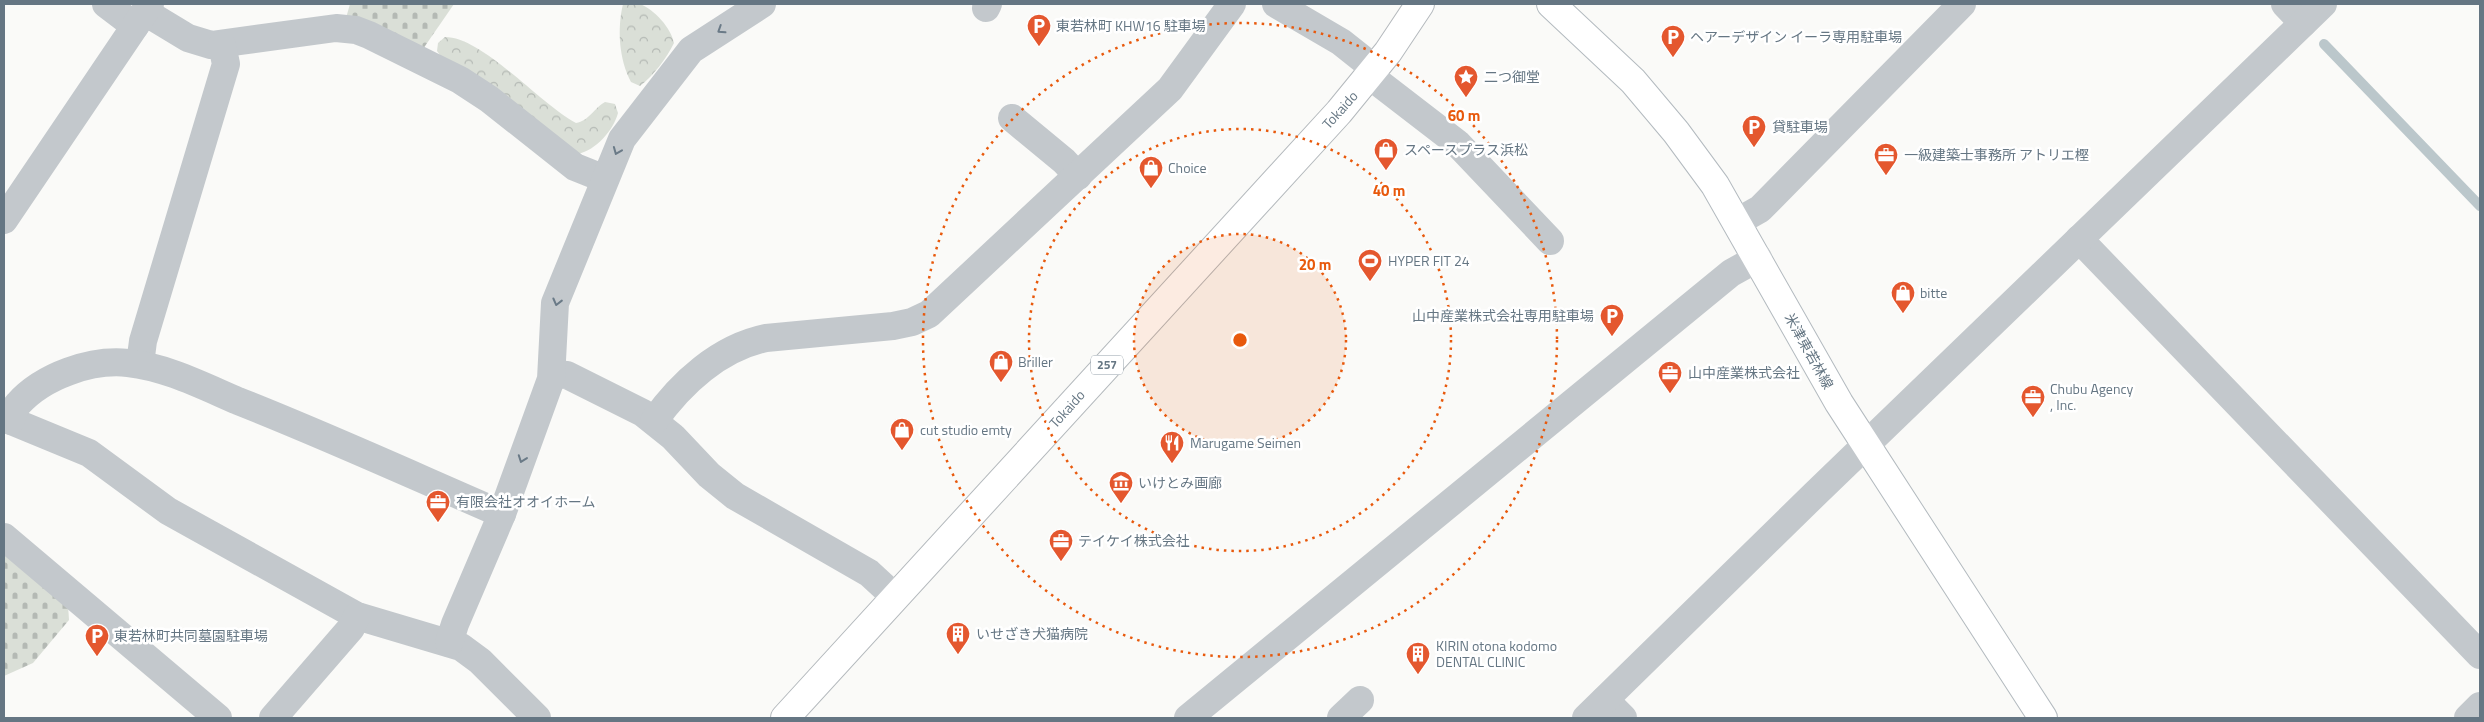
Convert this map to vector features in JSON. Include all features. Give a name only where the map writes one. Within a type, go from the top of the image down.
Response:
[{"type":"main road","name":"Tokaido","points":[[785,718],[1372,72],[1420,4]]},
{"type":"main road","name":"米津東若林線","points":[[1551,4],[1610,58],[1655,106],[1710,179],[1758,258],[1820,370],[1865,445],[2043,718]]},
{"type":"street","points":[[106,4],[144,14],[188,38],[205,44],[222,45],[336,28],[356,30],[460,80],[489,99],[575,167],[605,180]]},
{"type":"street","points":[[449,643],[455,624],[502,514],[552,374],[555,303],[622,139],[691,50],[762,4]]},
{"type":"street","points":[[654,421],[665,405],[704,368],[718,357],[748,342],[766,338],[893,326],[912,322],[929,314],[1170,89],[1232,4]]},
{"type":"street","points":[[1276,4],[1341,42],[1372,72],[1457,144],[1550,241]]},
{"type":"street","points":[[1737,222],[1760,209],[1962,4]]},
{"type":"street","points":[[1605,712],[1865,445],[2079,239],[2294,13],[2322,4]]},
{"type":"street","points":[[4,220],[144,14]]},
{"type":"street","points":[[140,364],[143,341],[226,64],[222,45]]},
{"type":"street","points":[[1012,118],[1064,161],[1078,176]]},
{"type":"street","points":[[2079,239],[2480,655]]},
{"type":"street","points":[[1201,715],[1724,279],[1758,258]]},
{"type":"street","points":[[502,514],[276,416],[164,371],[140,364],[106,363],[87,367],[49,380],[38,386],[17,405],[7,420],[89,453],[168,511],[358,616],[461,648],[480,661],[537,718]]},
{"type":"street","points":[[552,374],[566,375],[626,403],[654,421],[709,475],[735,496],[869,573],[895,597]]},
{"type":"street","points":[[4,537],[218,718]]},
{"type":"street","points":[[273,718],[352,628],[358,616]]},
{"type":"street","points":[[2468,718],[2480,706]]},
{"type":"green space","points":[[350,4],[454,4],[423,49],[346,18]]},
{"type":"green space","points":[[623,4],[640,4],[657,15],[670,31],[674,43],[659,66],[640,86],[631,82],[624,64],[620,44]]},
{"type":"green space","points":[[445,37],[460,40],[494,59],[546,102],[576,123],[584,120],[605,102],[615,104],[618,113],[616,120],[603,139],[585,152],[578,154],[442,58],[437,51],[438,43]]},
{"type":"green space","points":[[4,551],[68,605],[69,620],[33,663],[4,676]]},
{"type":"waterway","points":[[2324,44],[2480,206]]},
{"type":"place","name":"東若林町 KHW16 駐車場","points":[[1039,47]]},
{"type":"place","name":"ヘアーデザイン イーラ専用駐車場","points":[[1673,58]]},
{"type":"place","name":"二つ御堂","points":[[1466,98]]},
{"type":"place","name":"貸駐車場","points":[[1754,148]]},
{"type":"place","name":"スペースプラス浜松","points":[[1386,171]]},
{"type":"place","name":"一級建築士事務所 アトリエ樫","points":[[1886,176]]},
{"type":"place","name":"Choice","points":[[1151,189]]},
{"type":"place","name":"HYPER FIT 24","points":[[1370,282]]},
{"type":"place","name":"bitte","points":[[1903,314]]},
{"type":"place","name":"山中産業株式会社専用駐車場","points":[[1612,337]]},
{"type":"place","name":"Briller","points":[[1001,383]]},
{"type":"place","name":"山中産業株式会社","points":[[1670,394]]},
{"type":"place","name":"Chubu Agency , Inc.","points":[[2033,418]]},
{"type":"place","name":"cut studio emty","points":[[902,451]]},
{"type":"place","name":"Marugame Seimen","points":[[1172,464]]},
{"type":"place","name":"いけとみ画廊","points":[[1121,504]]},
{"type":"place","name":"有限会社オオイホーム","points":[[438,523]]},
{"type":"place","name":"テイケイ株式会社","points":[[1061,562]]},
{"type":"place","name":"いせざき犬猫病院","points":[[958,655]]},
{"type":"place","name":"東若林町共同墓園駐車場","points":[[97,657]]},
{"type":"place","name":"KIRIN otona kodomo DENTAL CLINIC","points":[[1418,675]]}]
